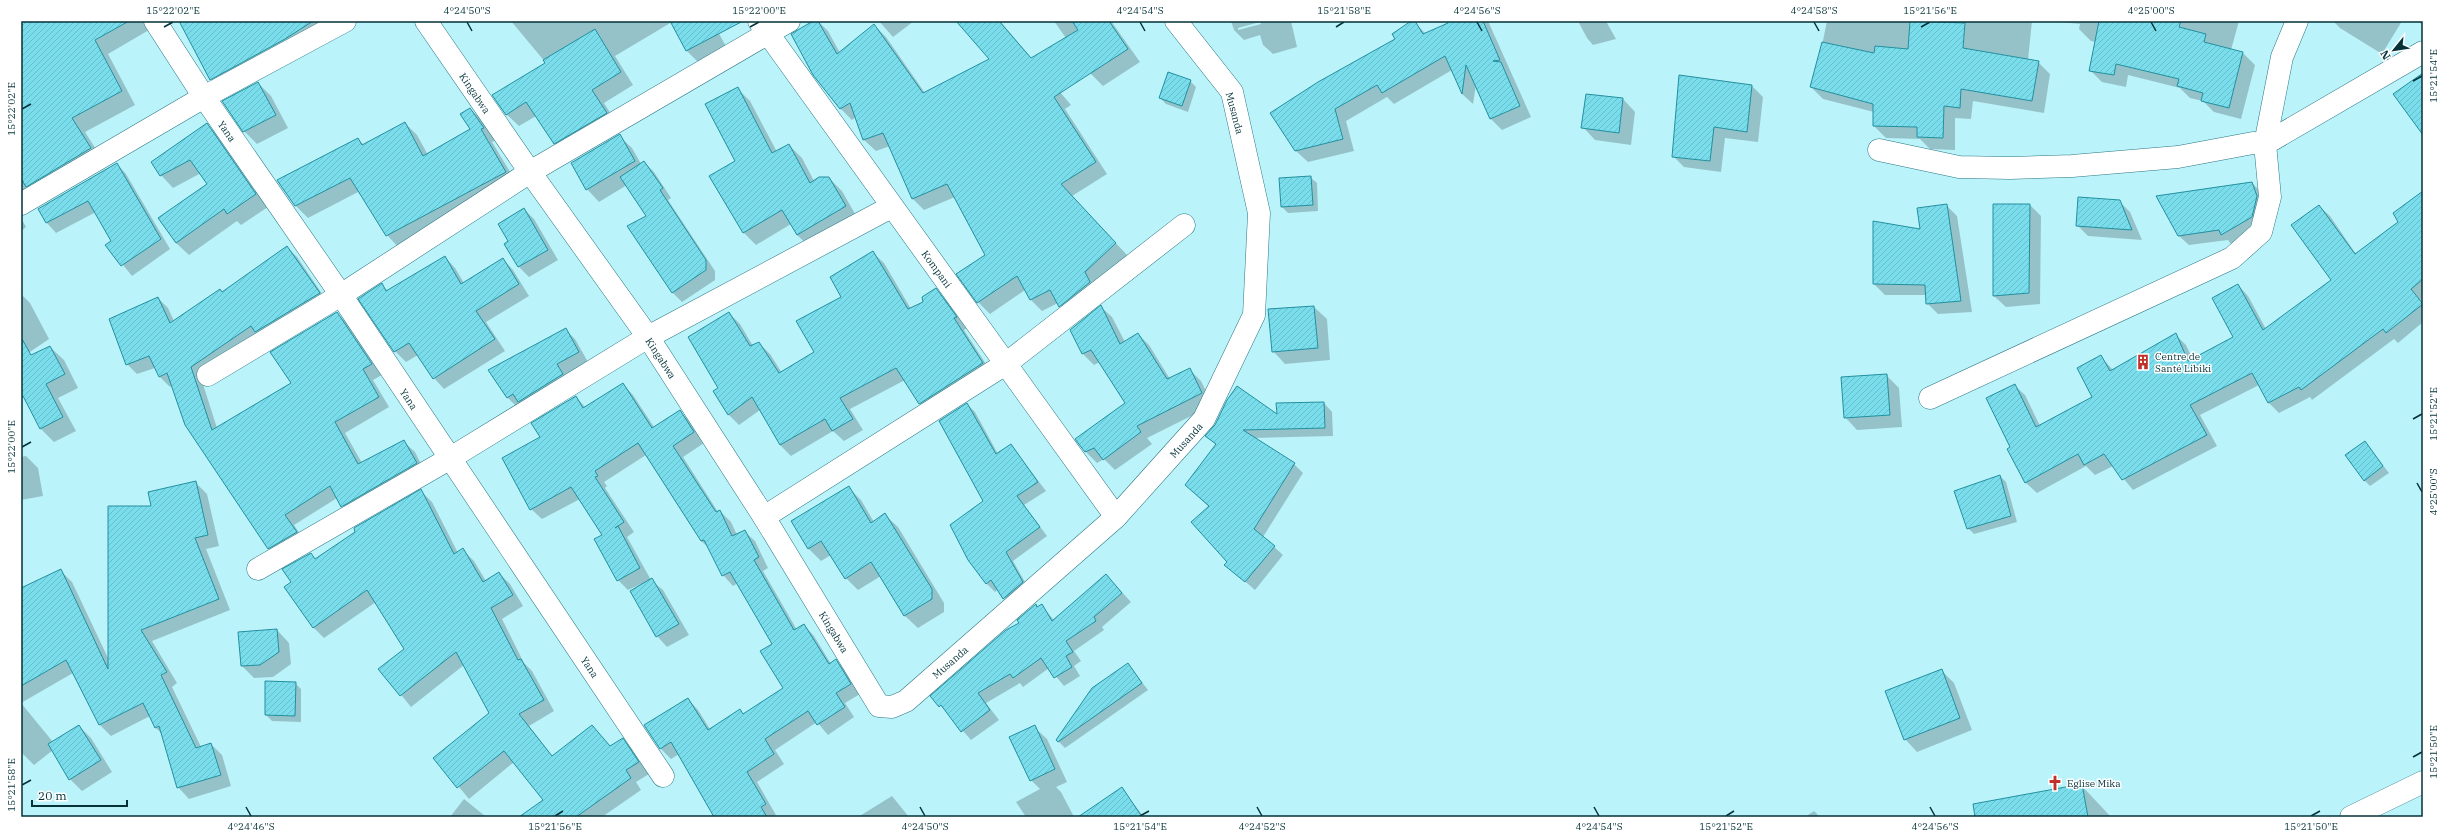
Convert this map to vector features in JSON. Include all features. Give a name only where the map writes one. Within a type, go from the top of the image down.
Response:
[{"type":"street","name":"Yana","points":[[155,21],[204,97],[341,295],[449,459],[663,776]]},
{"type":"street","points":[[21,204],[28,202],[204,97],[345,21]]},
{"type":"street","name":"Kingabwa","points":[[426,21],[530,172],[648,337],[764,517],[879,706]]},
{"type":"street","points":[[208,375],[341,295],[530,172],[764,27],[789,21]]},
{"type":"street","name":"Musanda","points":[[879,706],[892,707],[906,701],[1116,517],[1204,419],[1254,315],[1259,213],[1232,92],[1176,21]]},
{"type":"street","points":[[1930,398],[2232,258],[2261,232],[2270,197],[2264,144],[2282,57],[2297,21]]},
{"type":"street","name":"Kompani","points":[[764,27],[891,206],[1007,364],[1116,517]]},
{"type":"street","points":[[1878,150],[1959,167],[2010,168],[2072,166],[2178,157],[2253,143],[2264,144],[2423,52]]},
{"type":"street","points":[[258,569],[449,459],[648,337],[891,206]]},
{"type":"street","points":[[764,517],[1007,364],[1184,226]]},
{"type":"street","points":[[2351,817],[2423,782]]},
{"type":"building","points":[[21,21],[129,21],[95,40],[122,91],[72,118],[91,148],[26,187],[21,178]]},
{"type":"building","points":[[179,21],[313,21],[285,39],[210,80]]},
{"type":"building","points":[[670,21],[743,21],[686,51]]},
{"type":"building","points":[[813,21],[818,21],[837,54],[874,24],[923,93],[989,59],[956,21],[999,21],[1031,58],[1078,30],[1072,21],[1109,21],[1128,49],[1054,97],[1096,162],[1061,184],[1116,243],[1085,272],[1090,282],[1059,307],[1050,290],[1030,300],[1017,276],[977,303],[956,274],[985,255],[947,184],[912,199],[883,133],[863,140],[850,103],[840,109],[813,75],[791,34]]},
{"type":"building","points":[[1411,21],[1415,21],[1423,34],[1448,23],[1447,21],[1483,21],[1500,60],[1493,61],[1501,62],[1520,106],[1490,119],[1466,65],[1462,94],[1445,56],[1382,93],[1377,85],[1335,109],[1343,139],[1295,151],[1270,113],[1318,82],[1395,39],[1392,34]]},
{"type":"building","points":[[1910,21],[1965,23],[1963,48],[2039,61],[2032,101],[1961,89],[1960,108],[1944,106],[1943,138],[1917,137],[1917,127],[1873,126],[1873,104],[1810,87],[1822,42],[1874,53],[1875,46],[1908,49]]},
{"type":"building","points":[[2099,21],[2181,21],[2179,27],[2206,34],[2204,42],[2243,52],[2229,108],[2201,101],[2203,93],[2177,86],[2179,79],[2116,64],[2114,75],[2089,71]]},
{"type":"building","points":[[595,29],[621,72],[592,90],[607,113],[554,144],[526,102],[506,115],[492,95],[545,63],[543,60]]},
{"type":"building","points":[[1168,72],[1191,80],[1182,106],[1159,98]]},
{"type":"building","points":[[2423,73],[2423,135],[2393,94]]},
{"type":"building","points":[[1679,75],[1752,85],[1747,132],[1714,127],[1710,161],[1672,157]]},
{"type":"building","points":[[258,82],[276,115],[243,132],[222,101]]},
{"type":"building","points":[[738,87],[772,153],[789,144],[810,183],[819,177],[829,177],[846,206],[797,235],[782,210],[743,233],[709,176],[735,161],[705,104]]},
{"type":"building","points":[[1586,94],[1623,98],[1619,133],[1581,128]]},
{"type":"building","points":[[470,108],[484,128],[481,129],[506,172],[386,236],[350,178],[295,206],[277,180],[358,138],[362,145],[405,122],[423,156],[470,129],[460,114]]},
{"type":"building","points":[[207,123],[256,194],[227,214],[224,209],[176,243],[158,218],[207,184],[190,160],[160,176],[151,162]]},
{"type":"building","points":[[620,134],[635,161],[586,190],[571,163]]},
{"type":"building","points":[[644,161],[663,188],[660,190],[706,260],[706,270],[672,293],[627,226],[646,216],[620,177]]},
{"type":"building","points":[[117,163],[161,239],[121,266],[105,245],[111,241],[88,201],[46,223],[38,209]]},
{"type":"building","points":[[1311,176],[1313,205],[1281,207],[1279,178]]},
{"type":"building","points":[[2252,182],[2257,196],[2252,217],[2221,235],[2219,230],[2178,236],[2156,196]]},
{"type":"building","points":[[2423,191],[2423,279],[2411,289],[2423,304],[2386,333],[2383,329],[2301,390],[2299,387],[2268,403],[2252,373],[2190,405],[2207,435],[2122,480],[2104,454],[2084,465],[2078,454],[2025,483],[2007,449],[2010,447],[1986,398],[2015,384],[2036,427],[2092,397],[2077,368],[2101,355],[2110,371],[2176,333],[2188,361],[2233,337],[2212,298],[2238,284],[2263,330],[2331,280],[2291,225],[2319,205],[2355,254],[2398,222],[2393,213]]},
{"type":"building","points":[[2078,197],[2120,200],[2132,230],[2076,226]]},
{"type":"building","points":[[1947,204],[1961,301],[1926,304],[1925,285],[1873,284],[1873,221],[1920,229],[1917,208]]},
{"type":"building","points":[[1993,204],[2030,204],[2029,293],[1993,296]]},
{"type":"building","points":[[524,208],[548,250],[518,267],[504,244],[508,241],[498,224]]},
{"type":"building","points":[[287,246],[320,293],[255,332],[251,326],[191,367],[212,430],[291,383],[270,352],[337,312],[372,364],[363,369],[379,397],[335,422],[358,464],[404,440],[417,463],[341,507],[330,486],[285,515],[297,532],[268,549],[185,425],[167,373],[159,377],[149,356],[126,365],[109,319],[158,297],[170,323],[220,289],[222,292]]},
{"type":"building","points":[[873,251],[908,309],[923,302],[922,297],[936,288],[957,317],[954,318],[983,363],[919,404],[896,368],[840,398],[853,419],[832,431],[825,419],[780,445],[752,397],[728,415],[713,391],[718,388],[688,337],[729,312],[750,346],[759,342],[779,373],[814,352],[796,321],[841,297],[830,277]]},
{"type":"building","points":[[445,256],[461,284],[503,258],[519,284],[476,311],[495,339],[433,379],[409,343],[394,352],[358,299],[382,283],[386,291]]},
{"type":"building","points":[[1101,305],[1120,344],[1138,333],[1167,379],[1190,368],[1202,393],[1137,426],[1141,432],[1103,460],[1094,448],[1085,452],[1075,439],[1125,403],[1091,350],[1082,354],[1070,330]]},
{"type":"building","points":[[1314,306],[1318,348],[1272,352],[1268,309]]},
{"type":"building","points":[[566,328],[579,352],[557,364],[563,374],[518,402],[513,394],[507,398],[488,370]]},
{"type":"building","points":[[21,337],[31,355],[50,346],[65,374],[46,384],[63,417],[40,429],[23,396],[21,397]]},
{"type":"building","points":[[1887,374],[1890,415],[1844,418],[1841,377]]},
{"type":"building","points":[[623,383],[652,428],[680,410],[694,432],[673,446],[716,512],[720,510],[732,536],[745,530],[759,557],[754,560],[794,630],[804,624],[829,664],[836,659],[851,684],[836,693],[845,707],[817,725],[808,711],[765,739],[774,754],[747,772],[766,804],[761,807],[767,817],[714,817],[671,742],[660,749],[644,725],[688,698],[708,730],[740,709],[743,714],[783,688],[760,651],[772,644],[730,572],[722,576],[704,540],[701,541],[638,443],[595,471],[598,476],[595,477],[624,522],[618,526],[640,568],[617,581],[594,539],[602,535],[571,487],[530,510],[502,458],[540,437],[531,423],[576,396],[583,408]]},
{"type":"building","points":[[1237,386],[1277,414],[1276,403],[1324,402],[1325,428],[1243,430],[1295,463],[1254,529],[1275,546],[1245,582],[1224,565],[1227,562],[1191,522],[1209,506],[1185,485],[1216,444],[1205,436],[1215,425],[1227,400]]},
{"type":"building","points":[[967,403],[996,454],[1011,444],[1038,482],[1017,496],[1040,527],[1006,552],[1023,582],[1003,599],[991,580],[986,584],[968,560],[950,525],[983,501],[939,421]]},
{"type":"building","points":[[2365,441],[2383,466],[2364,481],[2345,455]]},
{"type":"building","points":[[2000,475],[2011,516],[1967,529],[1954,491]]},
{"type":"building","points":[[196,481],[208,535],[195,538],[219,599],[141,630],[167,672],[161,675],[196,748],[211,743],[221,775],[177,788],[159,726],[155,728],[143,703],[99,725],[66,660],[21,686],[21,588],[61,569],[108,669],[108,506],[151,506],[148,492]]},
{"type":"building","points":[[849,486],[871,523],[885,513],[932,589],[932,599],[904,616],[871,562],[845,579],[821,541],[808,549],[791,521]]},
{"type":"building","points":[[421,489],[454,554],[463,548],[483,582],[499,572],[513,595],[491,608],[518,660],[521,659],[544,700],[519,714],[552,756],[592,725],[610,746],[623,738],[639,762],[626,770],[631,778],[576,817],[519,817],[543,800],[504,751],[457,788],[433,758],[489,713],[456,652],[400,696],[378,669],[404,649],[367,590],[313,628],[284,587],[291,582],[282,569],[311,553],[315,559],[355,532],[354,528]]},
{"type":"building","points":[[1106,574],[1122,593],[1094,617],[1096,621],[1066,641],[1073,652],[1066,656],[1072,667],[1054,678],[1041,658],[1013,678],[1010,674],[978,693],[990,710],[961,732],[941,705],[939,707],[930,696],[1006,630],[1019,623],[1017,620],[1036,604],[1037,607],[1042,604],[1052,621]]},
{"type":"building","points":[[652,578],[679,624],[656,637],[630,591]]},
{"type":"building","points":[[277,629],[279,652],[260,665],[241,666],[238,632]]},
{"type":"building","points":[[1128,663],[1142,683],[1058,742],[1056,740],[1092,688]]},
{"type":"building","points":[[1942,669],[1960,718],[1904,740],[1885,691]]},
{"type":"building","points":[[265,681],[296,682],[295,716],[265,715]]},
{"type":"building","points":[[79,725],[101,760],[69,780],[48,744]]},
{"type":"building","points":[[1035,725],[1055,769],[1030,781],[1009,737]]},
{"type":"building","points":[[2082,784],[2088,817],[1975,817],[1973,804]]},
{"type":"building","points":[[1122,787],[1142,817],[1078,817]]},
{"type":"place","name":"Centre de Santé Libiki","points":[[2143,362]]},
{"type":"place","name":"Eglise Mika","points":[[2055,783]]}]
